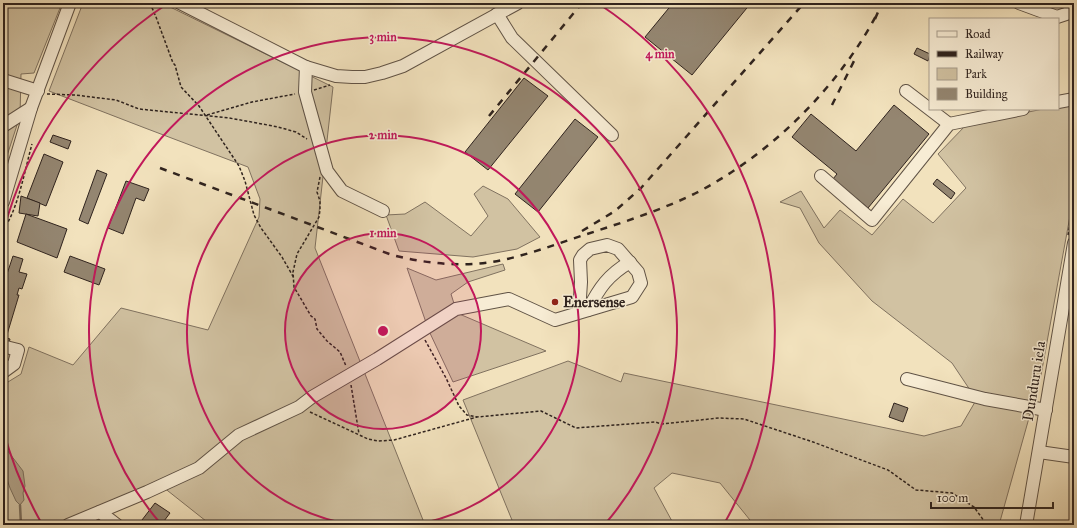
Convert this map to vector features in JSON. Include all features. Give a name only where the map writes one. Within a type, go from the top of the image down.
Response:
[{"type":"street","points":[[3,202],[31,108],[70,3]]},
{"type":"street","points":[[180,3],[306,67],[336,76],[365,77],[393,70],[518,3]]},
{"type":"street","points":[[1019,3],[1057,17],[1068,13],[1071,3]]},
{"type":"street","points":[[497,14],[512,38],[612,134]]},
{"type":"street","points":[[306,67],[305,92],[327,171],[342,191],[383,211]]},
{"type":"street","points":[[3,80],[38,91]]},
{"type":"street","points":[[906,91],[929,109]]},
{"type":"street","points":[[1059,102],[1074,99]]},
{"type":"street","points":[[3,126],[31,108]]},
{"type":"street","points":[[930,110],[948,124]]},
{"type":"street","points":[[821,176],[872,220],[948,124],[1018,110]]},
{"type":"street","name":"Dunduru iela","points":[[1026,525],[1074,243]]},
{"type":"street","points":[[68,525],[198,468],[239,435],[299,407],[312,397],[456,309],[509,299],[555,320],[583,312],[632,298],[641,283],[638,272],[618,249],[607,245],[590,250],[583,255],[580,260],[583,312]]},
{"type":"street","points":[[583,312],[597,291],[616,270],[630,262]]},
{"type":"street","points":[[3,372],[9,356]]},
{"type":"street","points":[[908,379],[985,399],[1046,410]]},
{"type":"street","points":[[1039,452],[1074,457]]},
{"type":"street","points":[[100,512],[117,525]]},
{"type":"path","points":[[150,3],[175,65],[181,87],[199,106],[239,166],[254,215],[294,278]]},
{"type":"path","points":[[206,116],[252,102],[305,92],[334,84],[336,76]]},
{"type":"path","points":[[38,91],[46,94],[75,95],[116,100],[139,109],[278,126],[296,132],[320,147]]},
{"type":"path","points":[[3,230],[7,224],[20,189],[33,137]]},
{"type":"path","points":[[325,164],[320,166],[320,176],[317,187],[320,201],[319,217],[296,254],[293,272],[294,288],[315,320],[317,329],[327,342],[340,352],[350,375],[359,435]]},
{"type":"path","points":[[421,331],[459,406],[467,414],[477,418]]},
{"type":"path","points":[[299,407],[368,439],[378,441],[394,440],[477,418],[541,411],[576,428],[655,422],[662,424],[719,418],[744,419],[813,442],[888,470],[916,490],[952,493],[974,507],[987,525]]},
{"type":"green space","points":[[3,3],[62,3],[34,73],[21,74],[20,116],[3,168]]},
{"type":"green space","points":[[83,3],[162,3],[333,87],[315,248],[425,525],[211,525],[163,487],[58,525],[3,525],[3,385],[21,374],[29,347],[73,365],[121,308],[208,330],[259,217],[260,199],[248,167],[49,91]]},
{"type":"green space","points":[[1074,102],[1074,194],[1041,375],[999,525],[754,525],[720,483],[672,473],[654,488],[673,525],[514,525],[463,400],[568,361],[621,382],[624,373],[924,436],[961,426],[975,402],[970,390],[952,363],[872,301],[819,243],[800,208],[780,202],[801,191],[824,228],[840,210],[872,235],[903,199],[933,223],[966,188],[938,154],[966,125],[1038,110],[1059,110],[1059,106]]},
{"type":"green space","points":[[483,186],[508,199],[540,237],[517,249],[473,257],[399,251],[386,215],[405,214],[425,202],[471,236],[488,216],[474,194]]},
{"type":"green space","points":[[503,264],[505,270],[468,282],[451,294],[457,313],[546,351],[453,382],[429,331],[407,268],[436,280]]},
{"type":"shaded area","points":[[3,442],[7,450],[23,471],[25,486],[23,493],[24,500],[20,505],[16,501],[10,488],[3,468]]},
{"type":"building","points":[[673,3],[751,3],[692,75],[645,37]]},
{"type":"building","points":[[917,48],[929,54],[928,61],[914,54]]},
{"type":"building","points":[[524,78],[548,96],[488,170],[465,152]]},
{"type":"building","points":[[894,105],[929,134],[868,208],[833,179],[837,174],[792,137],[811,114],[856,151]]},
{"type":"building","points":[[575,119],[598,137],[538,212],[515,194]]},
{"type":"building","points":[[53,135],[71,141],[68,149],[50,142]]},
{"type":"building","points":[[44,154],[63,162],[46,206],[27,198]]},
{"type":"building","points":[[97,170],[107,174],[88,224],[79,220]]},
{"type":"building","points":[[937,179],[955,193],[951,199],[933,184]]},
{"type":"building","points":[[126,181],[149,189],[144,201],[136,198],[123,234],[108,228]]},
{"type":"building","points":[[21,196],[40,203],[38,216],[19,213]]},
{"type":"building","points":[[26,214],[67,229],[57,258],[17,242]]},
{"type":"building","points":[[13,256],[23,259],[19,272],[27,274],[22,289],[19,288],[17,295],[19,295],[6,338],[3,337],[3,286]]},
{"type":"building","points":[[70,256],[105,269],[99,285],[64,272]]},
{"type":"building","points":[[3,337],[10,339],[9,343],[3,341]]},
{"type":"building","points":[[894,403],[908,408],[903,422],[889,417]]},
{"type":"building","points":[[155,503],[170,513],[161,525],[148,525],[142,520]]},
{"type":"waterway","points":[[20,505],[21,525]]},
{"type":"railway","points":[[489,116],[582,3]]},
{"type":"railway","points":[[582,231],[615,211],[641,188],[804,3]]},
{"type":"railway","points":[[875,19],[882,3]]},
{"type":"railway","points":[[160,168],[392,255],[419,261],[447,264],[475,264],[503,260],[544,249],[654,211],[694,194],[722,178],[775,140],[799,118],[842,68],[861,41],[877,14]]},
{"type":"railway","points":[[832,105],[856,57]]},
{"type":"place","name":"Enersense","points":[[555,302]]}]
